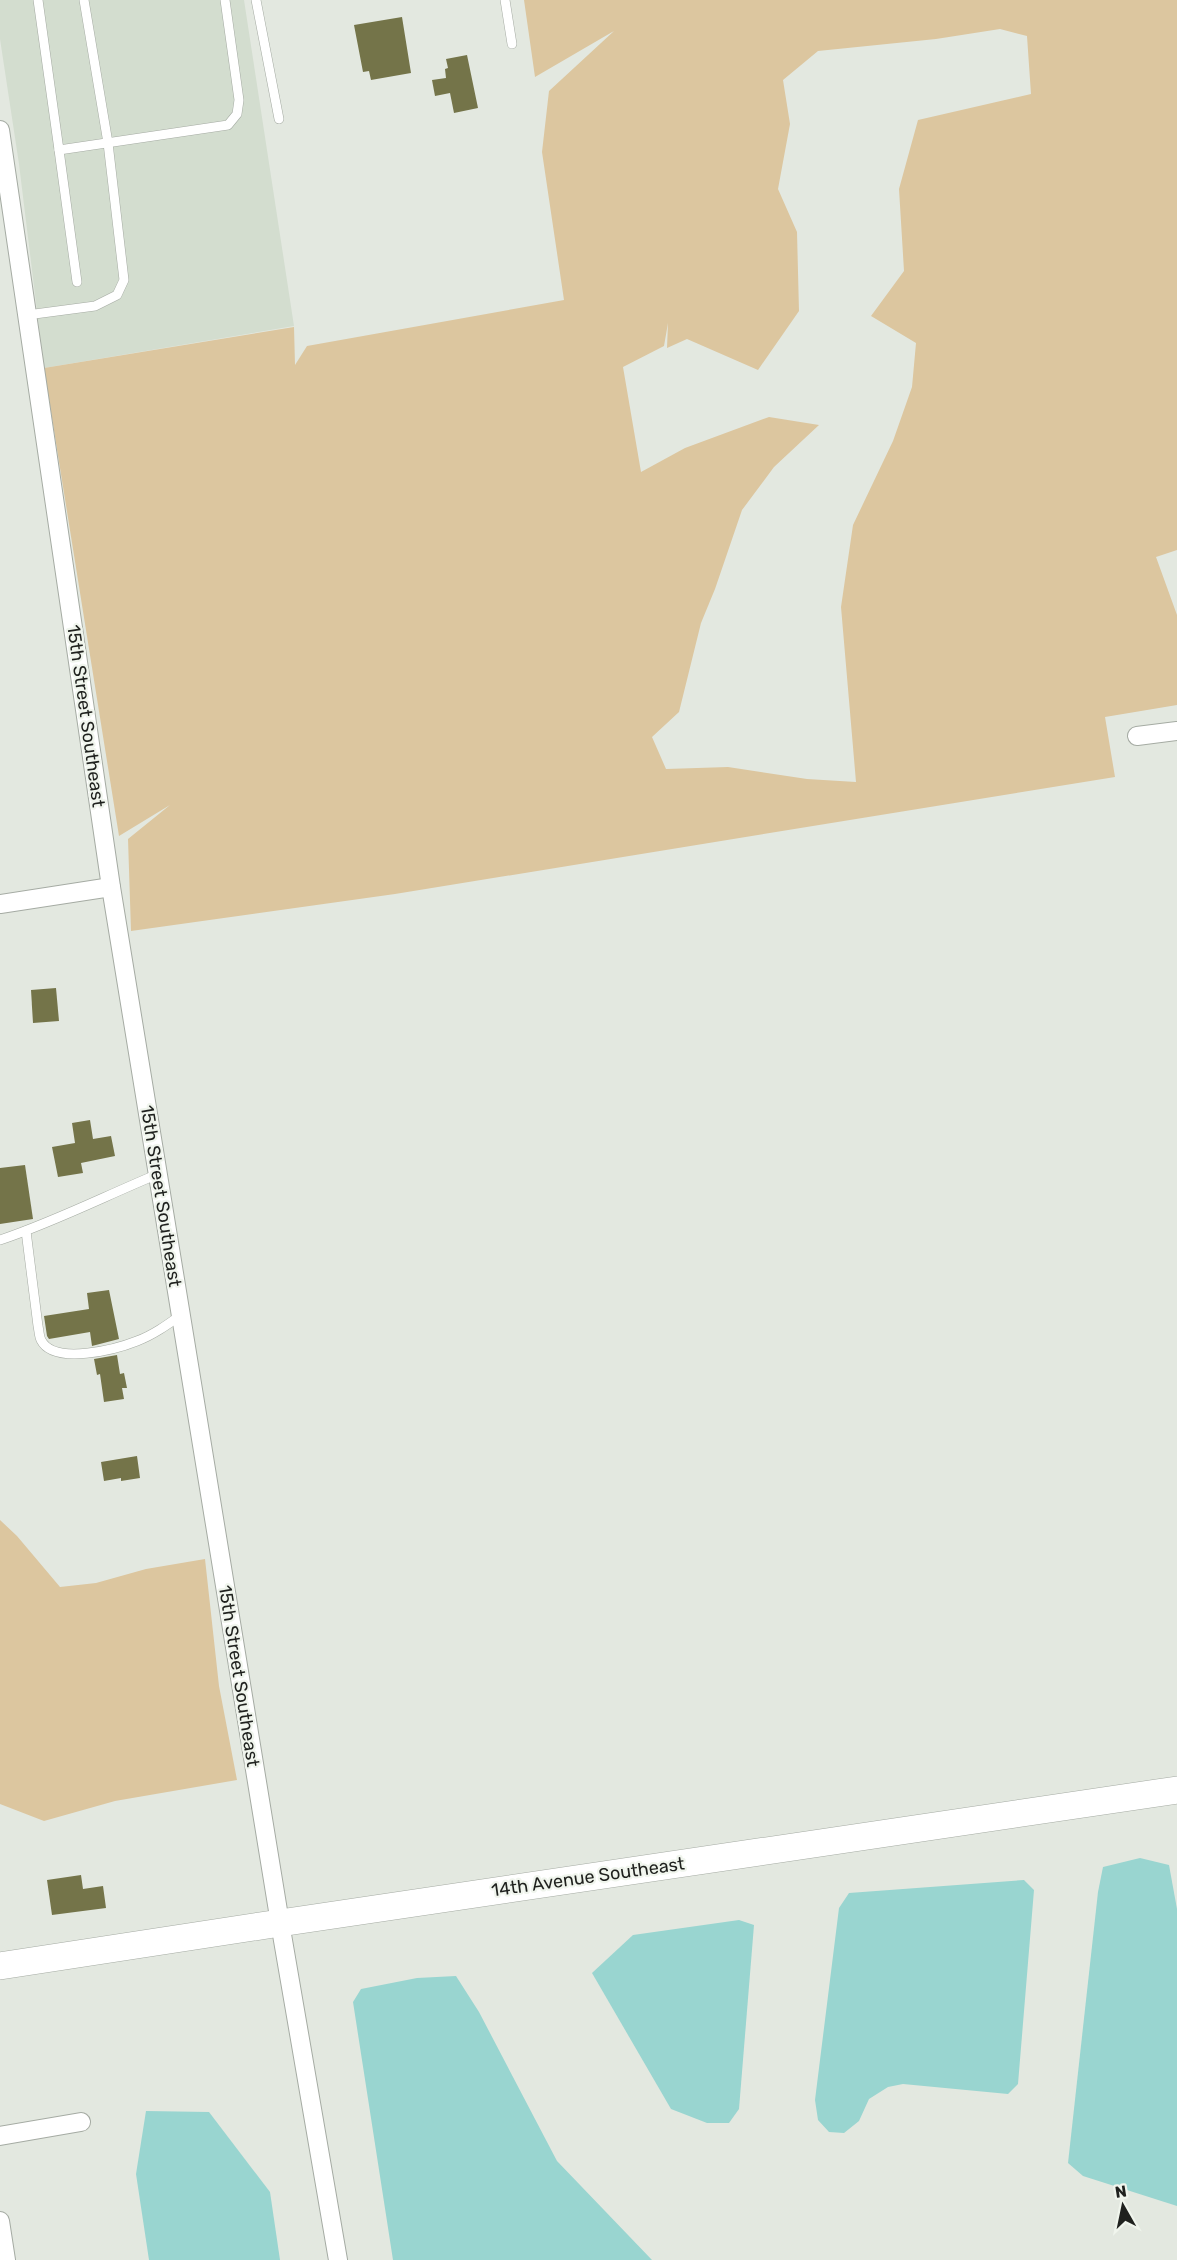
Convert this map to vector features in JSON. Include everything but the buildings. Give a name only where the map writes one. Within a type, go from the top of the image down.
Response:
[{"type":"street","name":"15th Street Southeast","points":[[0,130],[111,886],[280,1923],[338,2260]]},
{"type":"street","points":[[1137,736],[1177,730]]},
{"type":"street","points":[[0,904],[111,886]]},
{"type":"street","name":"14th Avenue Southeast","points":[[0,1966],[1177,1790]]},
{"type":"street","points":[[0,2136],[81,2122]]},
{"type":"street","points":[[0,2221],[6,2260]]},
{"type":"lane","points":[[38,0],[77,282]]},
{"type":"lane","points":[[27,315],[95,306],[117,295],[124,279],[108,142],[84,0]]},
{"type":"lane","points":[[59,150],[228,125],[237,114],[239,100],[225,0]]},
{"type":"lane","points":[[256,0],[279,119]]},
{"type":"lane","points":[[505,0],[512,44]]},
{"type":"lane","points":[[0,1240],[158,1174]]},
{"type":"lane","points":[[26,1231],[38,1326],[41,1340],[46,1346],[58,1352],[82,1355],[107,1350],[137,1341],[166,1326],[181,1315]]},
{"type":"shaded area","points":[[0,0],[244,0],[294,326],[44,368],[19,164],[0,39]]},
{"type":"shaded area","points":[[524,0],[1177,0],[1177,550],[1156,557],[1177,615],[1177,705],[1105,717],[1115,777],[395,894],[131,931],[128,839],[170,805],[119,836],[44,368],[294,327],[295,365],[307,346],[564,300],[542,152],[549,91],[614,31],[535,77]],"holes":[[[1000,29],[1027,36],[1031,94],[918,120],[899,189],[904,271],[871,316],[916,343],[912,387],[893,441],[853,525],[841,607],[856,782],[807,779],[728,767],[666,769],[652,737],[679,712],[701,623],[742,510],[774,467],[819,425],[769,417],[685,448],[641,472],[623,367],[664,346],[668,323],[667,348],[687,339],[758,370],[799,311],[797,232],[778,189],[790,124],[783,80],[818,51],[936,39]]]},
{"type":"shaded area","points":[[0,1520],[17,1536],[60,1587],[96,1583],[146,1569],[205,1559],[219,1686],[237,1780],[115,1801],[44,1821],[0,1804]]},
{"type":"water","points":[[1140,1858],[1169,1865],[1177,1909],[1177,2206],[1083,2176],[1068,2163],[1098,1892],[1103,1867]]},
{"type":"water","points":[[1024,1880],[1034,1890],[1018,2084],[1008,2094],[903,2084],[888,2087],[869,2099],[859,2121],[844,2133],[829,2132],[818,2120],[815,2100],[839,1908],[849,1893]]},
{"type":"water","points":[[739,1920],[754,1925],[739,2109],[729,2123],[707,2123],[671,2109],[592,1973],[633,1935]]},
{"type":"water","points":[[456,1976],[479,2012],[557,2161],[652,2260],[393,2260],[353,2002],[361,1989],[417,1978]]},
{"type":"water","points":[[146,2111],[209,2112],[270,2192],[280,2260],[149,2260],[136,2174]]}]
